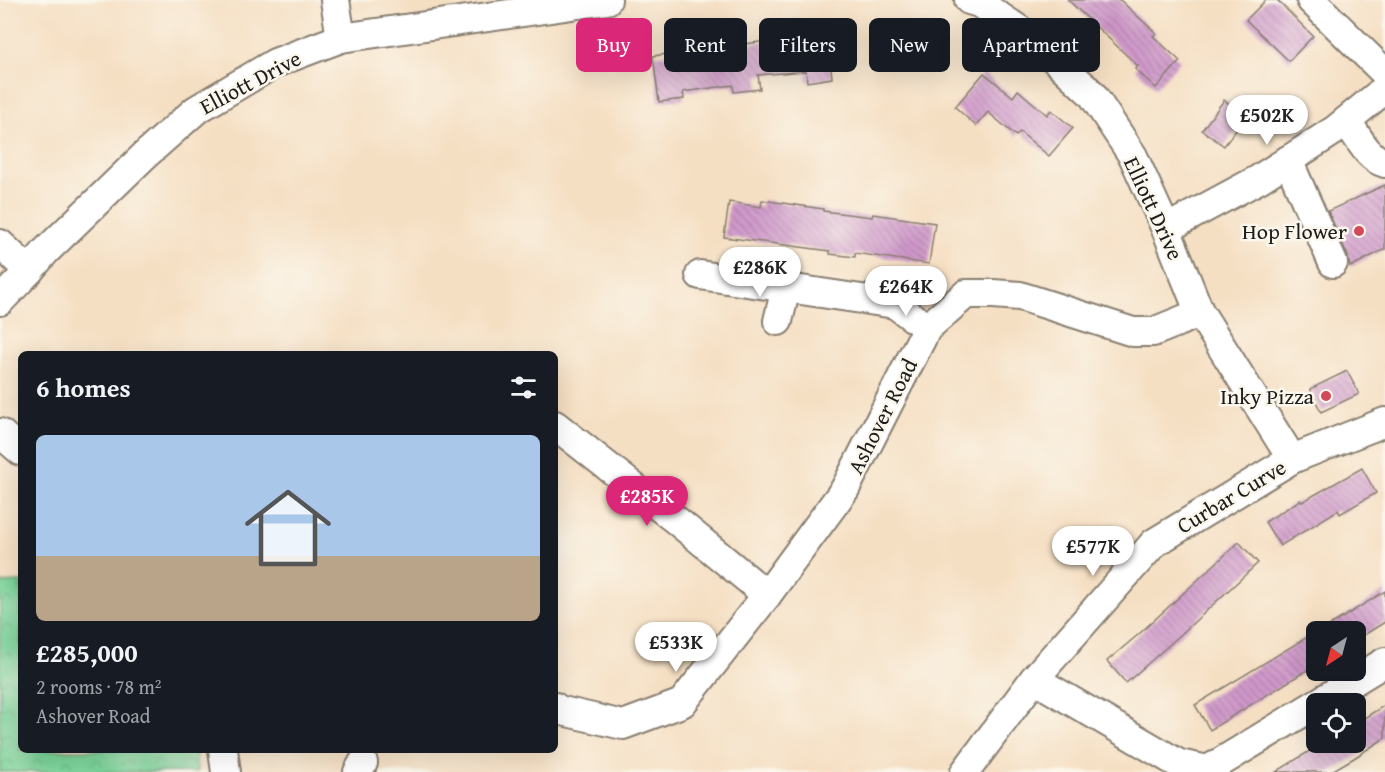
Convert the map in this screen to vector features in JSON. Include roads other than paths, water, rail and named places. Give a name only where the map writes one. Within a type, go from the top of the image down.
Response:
[{"type":"street","points":[[335,0],[341,38]]},
{"type":"street","name":"Elliott Drive","points":[[969,0],[979,3],[1033,39],[1092,94],[1132,156],[1166,229],[1199,311],[1292,459]]},
{"type":"street","points":[[1311,0],[1385,73]]},
{"type":"street","name":"Elliott Drive","points":[[0,301],[62,235],[144,156],[196,110],[275,63],[341,38],[596,1]]},
{"type":"street","points":[[1166,229],[1259,179],[1335,130],[1385,89]]},
{"type":"street","points":[[1347,121],[1370,153],[1385,163]]},
{"type":"street","points":[[1288,160],[1333,263]]},
{"type":"street","points":[[0,244],[29,271]]},
{"type":"street","points":[[700,274],[895,304],[927,328]]},
{"type":"street","points":[[778,321],[786,288]]},
{"type":"street","name":"Ashover Road","points":[[558,710],[623,725],[682,703],[767,595],[845,489],[927,328],[966,294],[1020,296],[1132,332],[1153,332],[1199,311]]},
{"type":"street","name":"Curbar Curve","points":[[965,772],[1034,679],[1155,543],[1292,459],[1385,422]]},
{"type":"street","points":[[558,428],[767,595]]},
{"type":"street","points":[[0,433],[18,448]]},
{"type":"street","points":[[1034,679],[1179,764],[1208,770],[1385,662]]},
{"type":"street","points":[[223,753],[226,772]]},
{"type":"place","name":"Hop Flower","points":[[1359,231]]},
{"type":"place","name":"Inky Pizza","points":[[1326,396]]}]
